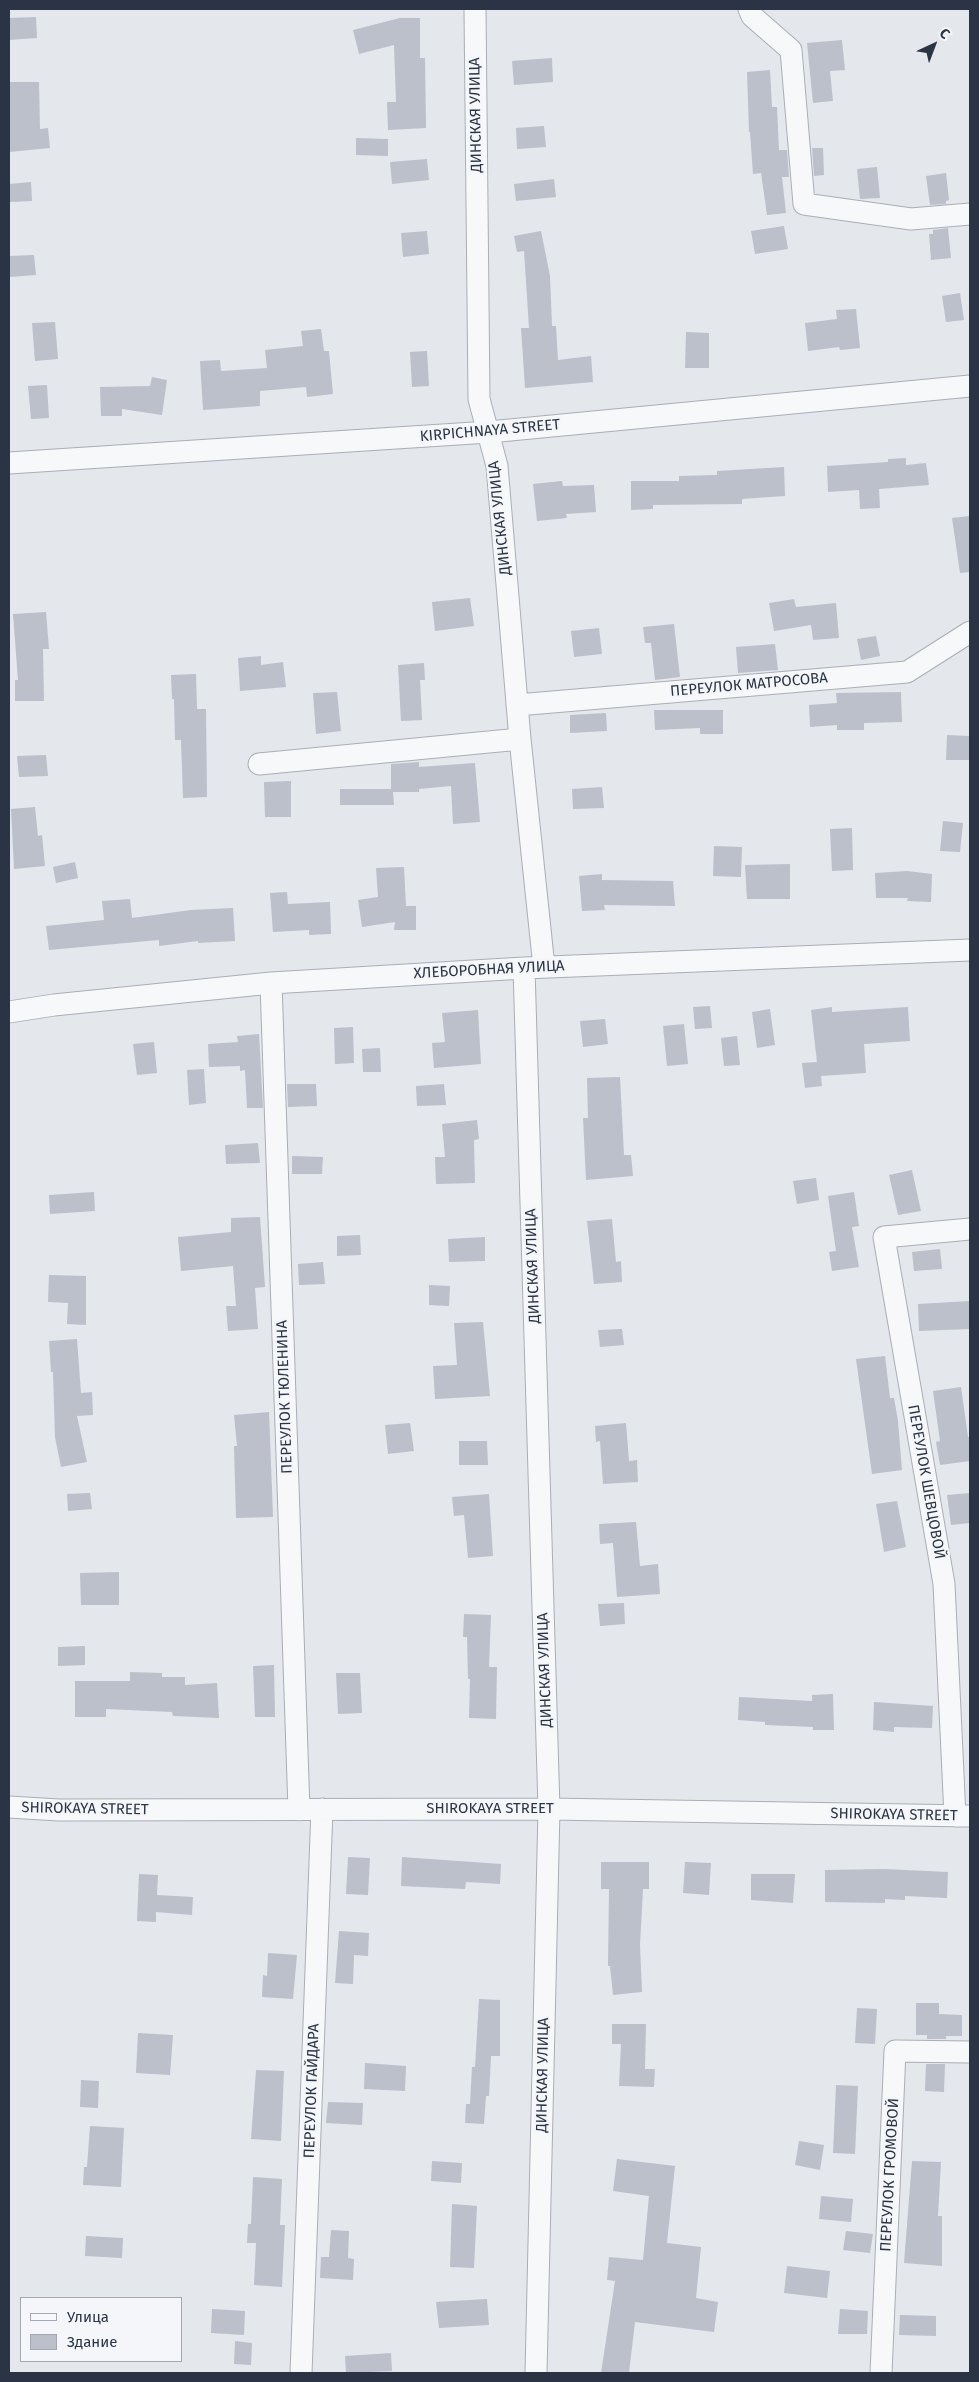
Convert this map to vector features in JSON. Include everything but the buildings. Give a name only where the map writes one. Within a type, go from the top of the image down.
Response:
[{"type":"street","name":"ДИНСКАЯ УЛИЦА","points":[[475,9],[479,399],[497,466],[520,739],[534,967],[549,1809],[536,2373]]},
{"type":"street","points":[[749,9],[752,16],[792,50],[804,204],[911,218],[970,214]]},
{"type":"street","name":"KIRPICHNAYA STREET","points":[[9,463],[488,432],[970,386]]},
{"type":"street","name":"ПЕРЕУЛОК МАТРОСОВА","points":[[517,705],[908,672],[970,632]]},
{"type":"street","points":[[259,764],[520,739]]},
{"type":"street","name":"ХЛЕБОРОБНАЯ УЛИЦА","points":[[9,1012],[54,1005],[271,983],[534,967],[970,950]]},
{"type":"street","name":"ПЕРЕУЛОК ТЮЛЕНИНА","points":[[271,983],[299,1810]]},
{"type":"street","name":"ПЕРЕУЛОК ШЕВЦОВОЙ","points":[[963,1816],[944,1584],[884,1237],[970,1230]]},
{"type":"street","name":"SHIROKAYA STREET","points":[[9,1808],[549,1809],[963,1816]]},
{"type":"street","name":"ПЕРЕУЛОК ГАЙДАРА","points":[[301,2373],[322,1809]]},
{"type":"street","name":"ПЕРЕУЛОК ГРОМОВОЙ","points":[[881,2373],[895,2051],[970,2052]]}]
